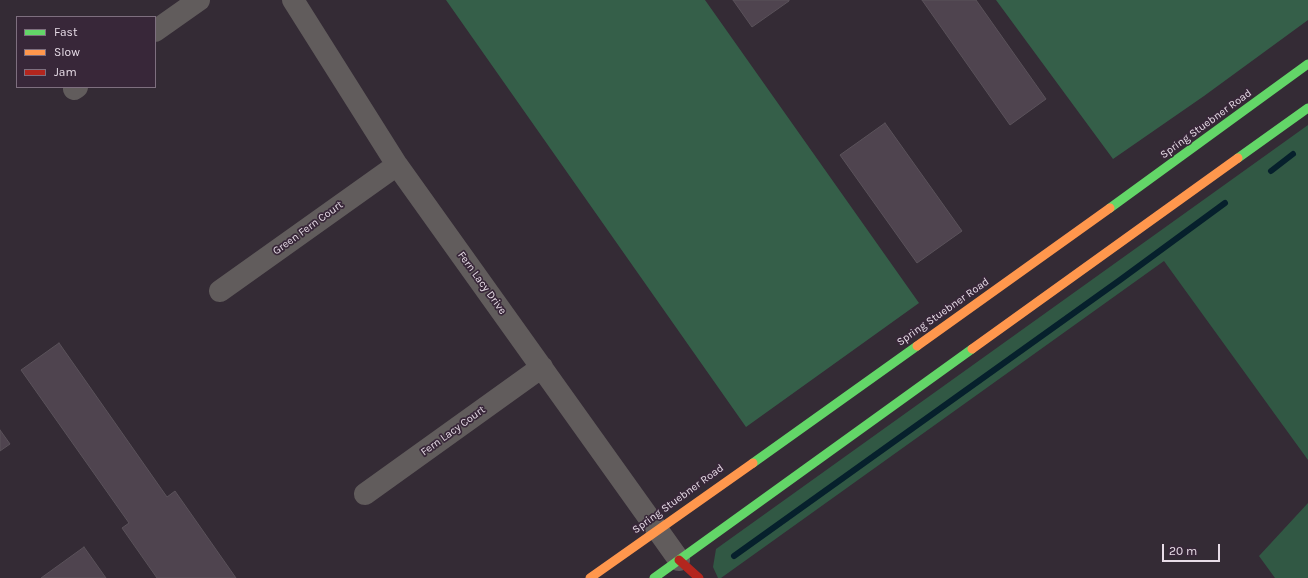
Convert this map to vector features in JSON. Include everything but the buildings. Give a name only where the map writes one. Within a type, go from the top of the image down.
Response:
[{"type":"main road","name":"Spring Stuebner Road","points":[[590,578],[657,529],[1040,263],[1308,64]]},
{"type":"main road","points":[[654,578],[682,569],[1059,288],[1308,108]]},
{"type":"main road","points":[[1051,277],[1059,288]]},
{"type":"main road","points":[[682,569],[699,578]]},
{"type":"street","points":[[156,30],[199,0]]},
{"type":"street","name":"Fern Lacy Drive","points":[[293,0],[397,165],[657,529],[682,569]]},
{"type":"street","name":"Green Fern Court","points":[[220,292],[397,165]]},
{"type":"street","name":"Fern Lacy Court","points":[[365,494],[542,367]]},
{"type":"green space","points":[[446,0],[705,0],[919,303],[746,427]]},
{"type":"green space","points":[[996,0],[1308,0],[1308,20],[1204,96],[1113,159]]},
{"type":"green space","points":[[1308,125],[1308,460],[1164,261],[721,578],[718,578],[713,567],[716,549]]},
{"type":"green space","points":[[1308,503],[1308,578],[1275,578],[1259,556]]},
{"type":"waterway","points":[[1271,171],[1293,154]]},
{"type":"waterway","points":[[734,556],[1120,280],[1225,203]]},
{"type":"traffic: fast","points":[[1110,208],[1308,64]]},
{"type":"traffic: fast","points":[[1238,158],[1308,108]]},
{"type":"traffic: fast","points":[[753,463],[917,346]]},
{"type":"traffic: fast","points":[[654,578],[972,349]]},
{"type":"traffic: slow","points":[[972,349],[1238,158]]},
{"type":"traffic: slow","points":[[917,346],[1110,208]]},
{"type":"traffic: slow","points":[[590,578],[753,463]]},
{"type":"traffic: jam","points":[[679,560],[699,578]]}]
